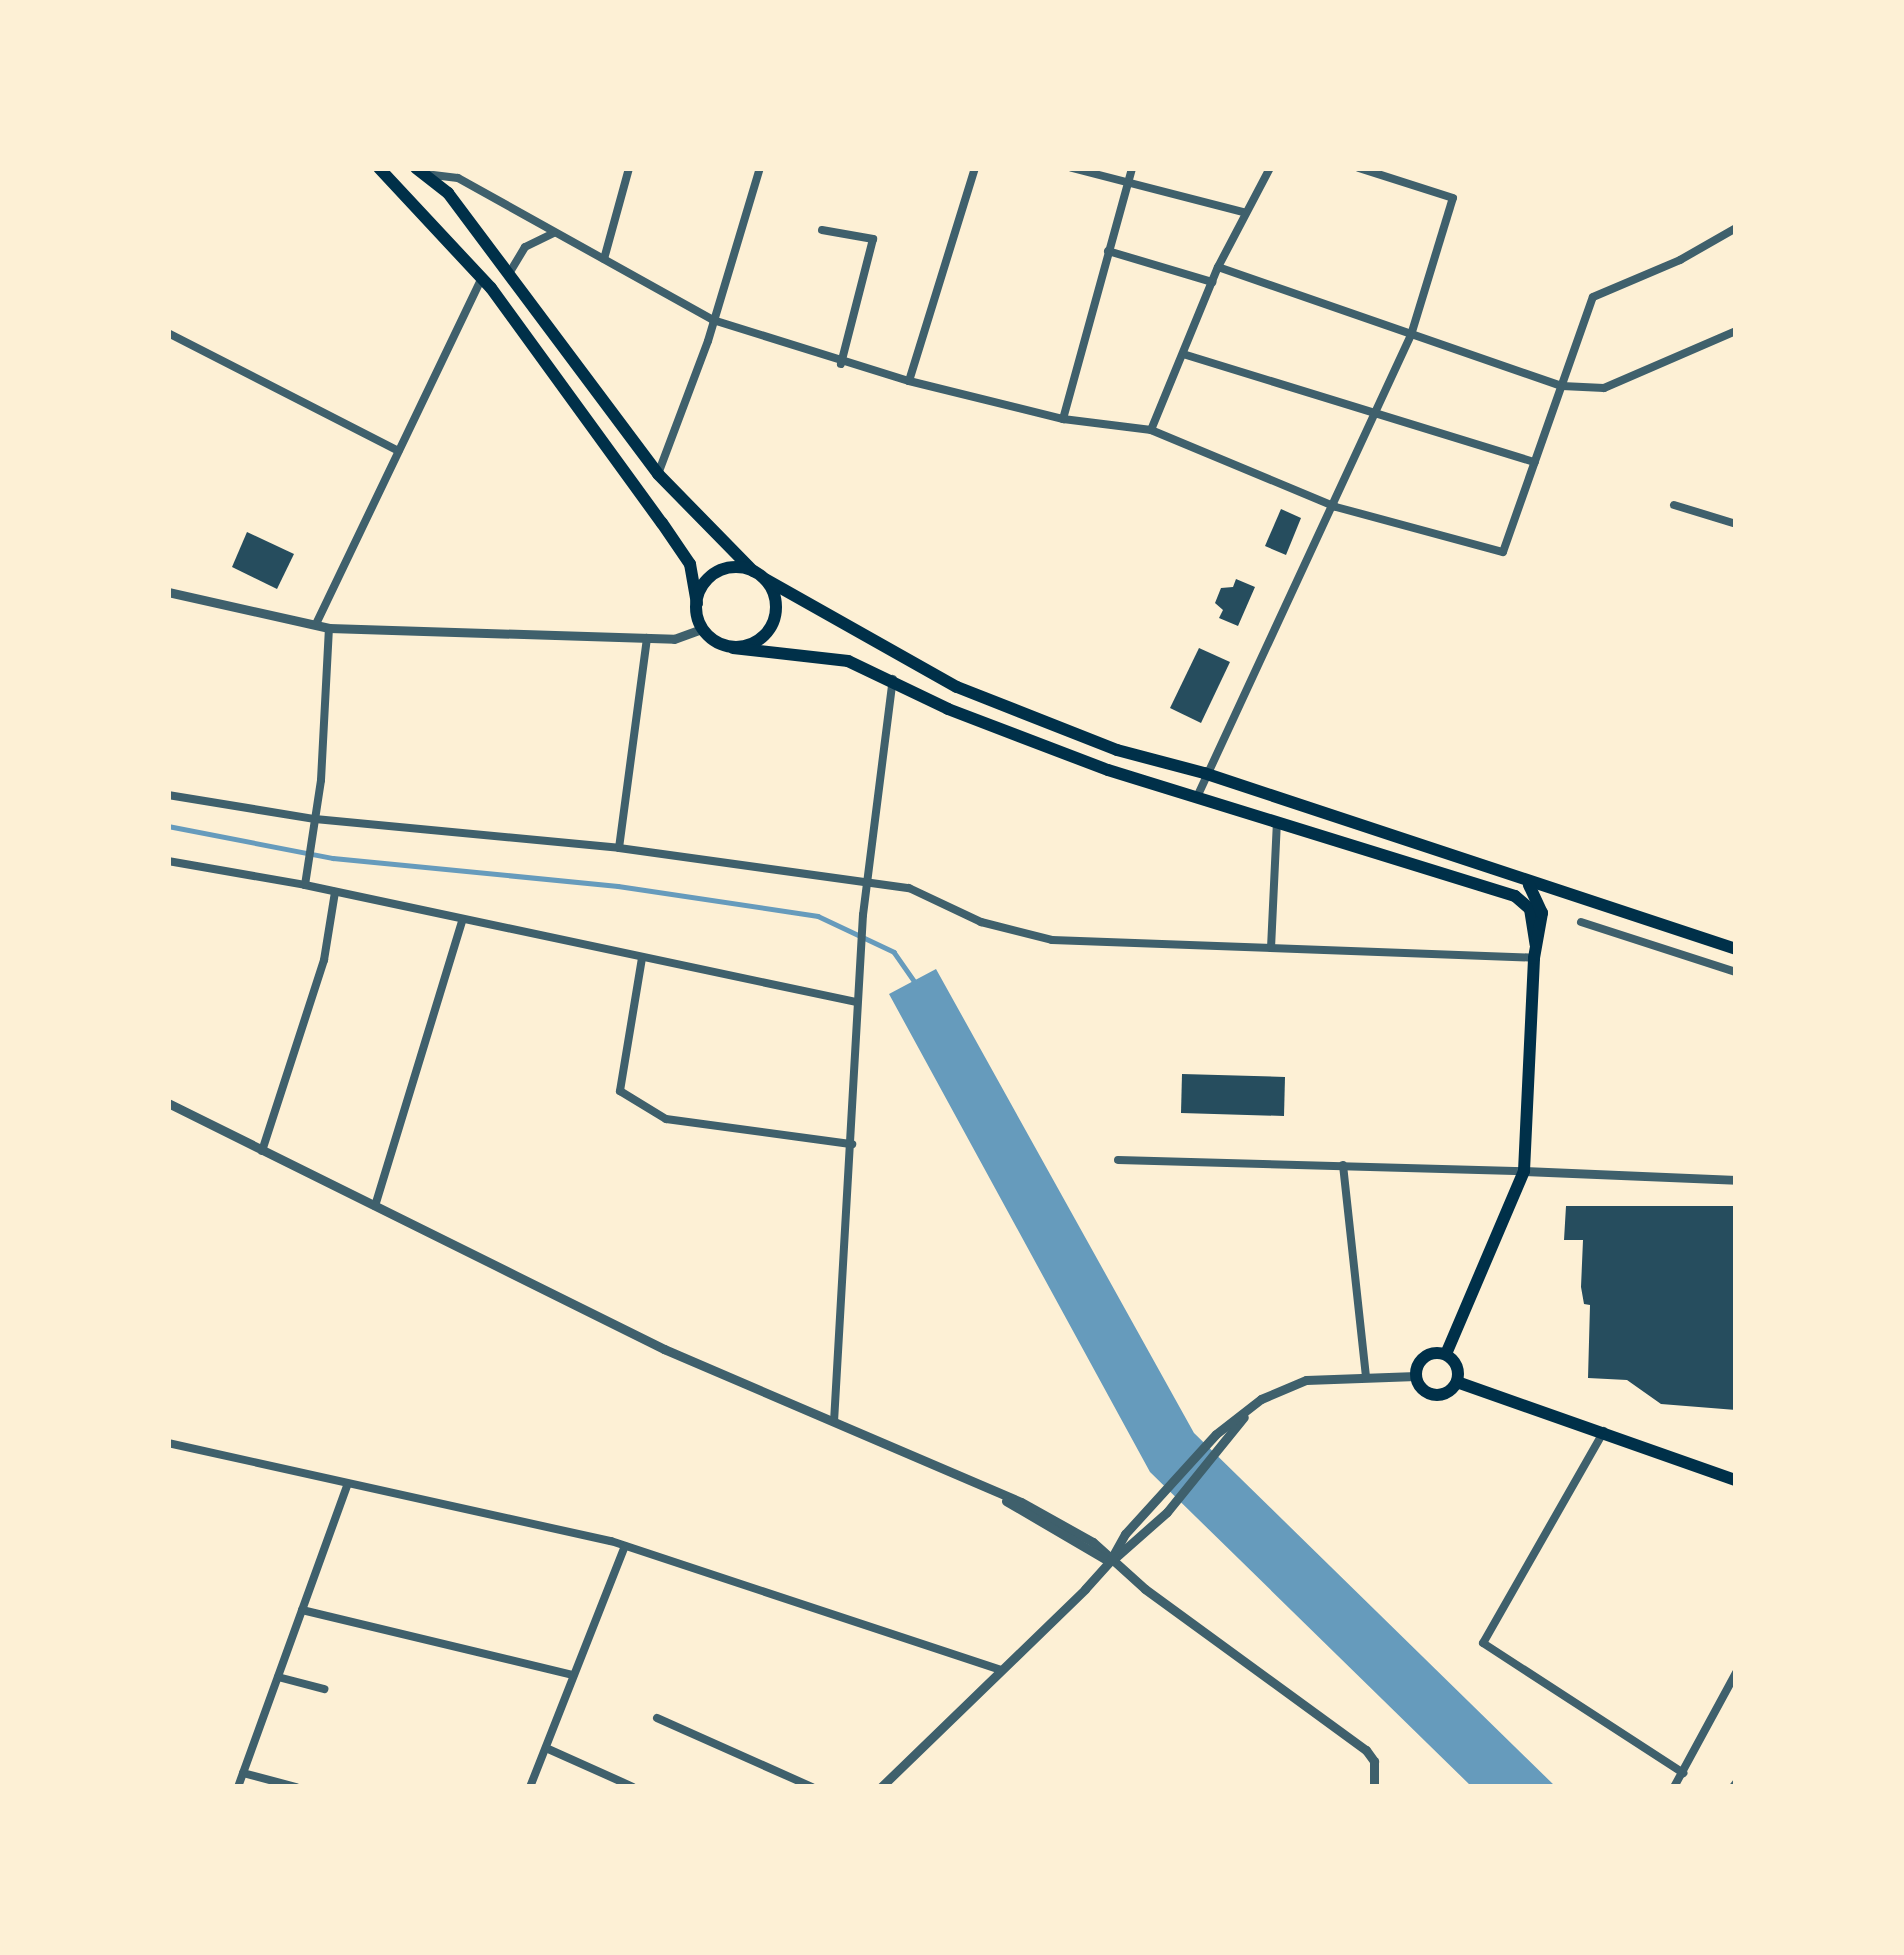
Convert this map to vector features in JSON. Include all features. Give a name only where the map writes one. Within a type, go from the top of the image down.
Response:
[{"type":"main road","points":[[379,168],[482,278],[690,564],[702,629],[733,648],[848,661],[948,709],[1197,799],[1515,896],[1530,909],[1535,952]]},
{"type":"main road","points":[[420,171],[448,193],[658,474],[759,575],[777,604],[776,618],[760,641],[733,648]]},
{"type":"main road","points":[[697,603],[717,572],[759,575],[957,687],[1118,750],[1204,773],[1736,950]]},
{"type":"main road","points":[[1446,1354],[1524,1171],[1535,952],[1542,913],[1529,884]]},
{"type":"main road","points":[[1446,1354],[1457,1366],[1457,1382],[1450,1391],[1432,1394],[1417,1376],[1425,1357],[1446,1354]]},
{"type":"main road","points":[[1457,1382],[1605,1430],[1736,1480]]},
{"type":"street","points":[[604,260],[629,168]]},
{"type":"street","points":[[658,474],[760,168]]},
{"type":"street","points":[[910,381],[975,168]]},
{"type":"street","points":[[1072,168],[1128,178],[1244,212]]},
{"type":"street","points":[[1064,418],[1132,168]]},
{"type":"street","points":[[1151,430],[1218,267],[1270,168]]},
{"type":"street","points":[[1197,799],[1204,773],[1336,507],[1411,335],[1453,198],[1359,168]]},
{"type":"street","points":[[420,171],[458,178],[713,320],[841,364],[1064,418],[1151,430],[1336,507],[1503,552],[1594,297],[1736,229]]},
{"type":"street","points":[[822,230],[873,239],[841,364]]},
{"type":"street","points":[[510,272],[525,247],[556,232]]},
{"type":"street","points":[[1108,250],[1212,282]]},
{"type":"street","points":[[1218,267],[1562,386],[1604,388],[1736,331]]},
{"type":"street","points":[[316,624],[482,278]]},
{"type":"street","points":[[168,333],[399,451]]},
{"type":"street","points":[[1183,354],[1535,462]]},
{"type":"street","points":[[1674,505],[1736,524]]},
{"type":"street","points":[[168,592],[329,628],[674,639],[702,629]]},
{"type":"street","points":[[305,885],[315,819],[329,628]]},
{"type":"street","points":[[619,848],[646,638]]},
{"type":"street","points":[[834,1424],[856,1002],[893,679]]},
{"type":"street","points":[[168,795],[315,819],[619,848],[909,888],[981,922],[1052,940],[1535,952]]},
{"type":"street","points":[[1271,948],[1277,822]]},
{"type":"street","points":[[168,861],[305,885],[856,1002]]},
{"type":"street","points":[[262,1152],[324,960],[335,892]]},
{"type":"street","points":[[374,1208],[462,920]]},
{"type":"street","points":[[1581,922],[1736,972]]},
{"type":"street","points":[[642,958],[620,1091],[667,1119],[852,1144]]},
{"type":"street","points":[[168,1102],[664,1349],[1002,1498],[1110,1562],[1366,1750],[1374,1761],[1374,1787]]},
{"type":"street","points":[[1118,1160],[1736,1180]]},
{"type":"street","points":[[1343,1166],[1366,1377]]},
{"type":"street","points":[[1110,1562],[1125,1534],[1216,1434],[1283,1385],[1417,1376]]},
{"type":"street","points":[[881,1787],[1167,1512],[1226,1446],[1248,1412]]},
{"type":"street","points":[[1605,1430],[1484,1643],[1683,1773]]},
{"type":"street","points":[[168,1443],[625,1546],[1002,1670]]},
{"type":"street","points":[[238,1787],[347,1486]]},
{"type":"street","points":[[530,1787],[625,1546]]},
{"type":"street","points":[[302,1610],[573,1675]]},
{"type":"street","points":[[1674,1787],[1732,1689],[1736,1673]]},
{"type":"street","points":[[278,1677],[324,1688]]},
{"type":"street","points":[[657,1718],[812,1787]]},
{"type":"street","points":[[546,1748],[633,1787]]},
{"type":"street","points":[[243,1773],[296,1787]]},
{"type":"water","points":[[936,969],[1194,1433],[1556,1787],[1472,1787],[1150,1472],[889,994]]},
{"type":"building","points":[[1281,509],[1301,518],[1286,555],[1265,546]]},
{"type":"building","points":[[247,532],[294,554],[277,589],[232,567]]},
{"type":"building","points":[[1236,579],[1255,587],[1238,626],[1219,618],[1223,610],[1215,603],[1221,588],[1233,587]]},
{"type":"building","points":[[1199,648],[1230,662],[1201,723],[1170,708]]},
{"type":"building","points":[[1182,1074],[1285,1077],[1284,1116],[1181,1113]]},
{"type":"building","points":[[1566,1206],[1736,1206],[1736,1410],[1661,1404],[1627,1380],[1588,1378],[1590,1305],[1584,1304],[1581,1287],[1583,1240],[1564,1240]]},
{"type":"waterway","points":[[168,826],[333,858],[618,886],[818,916],[894,952],[917,985]]}]
